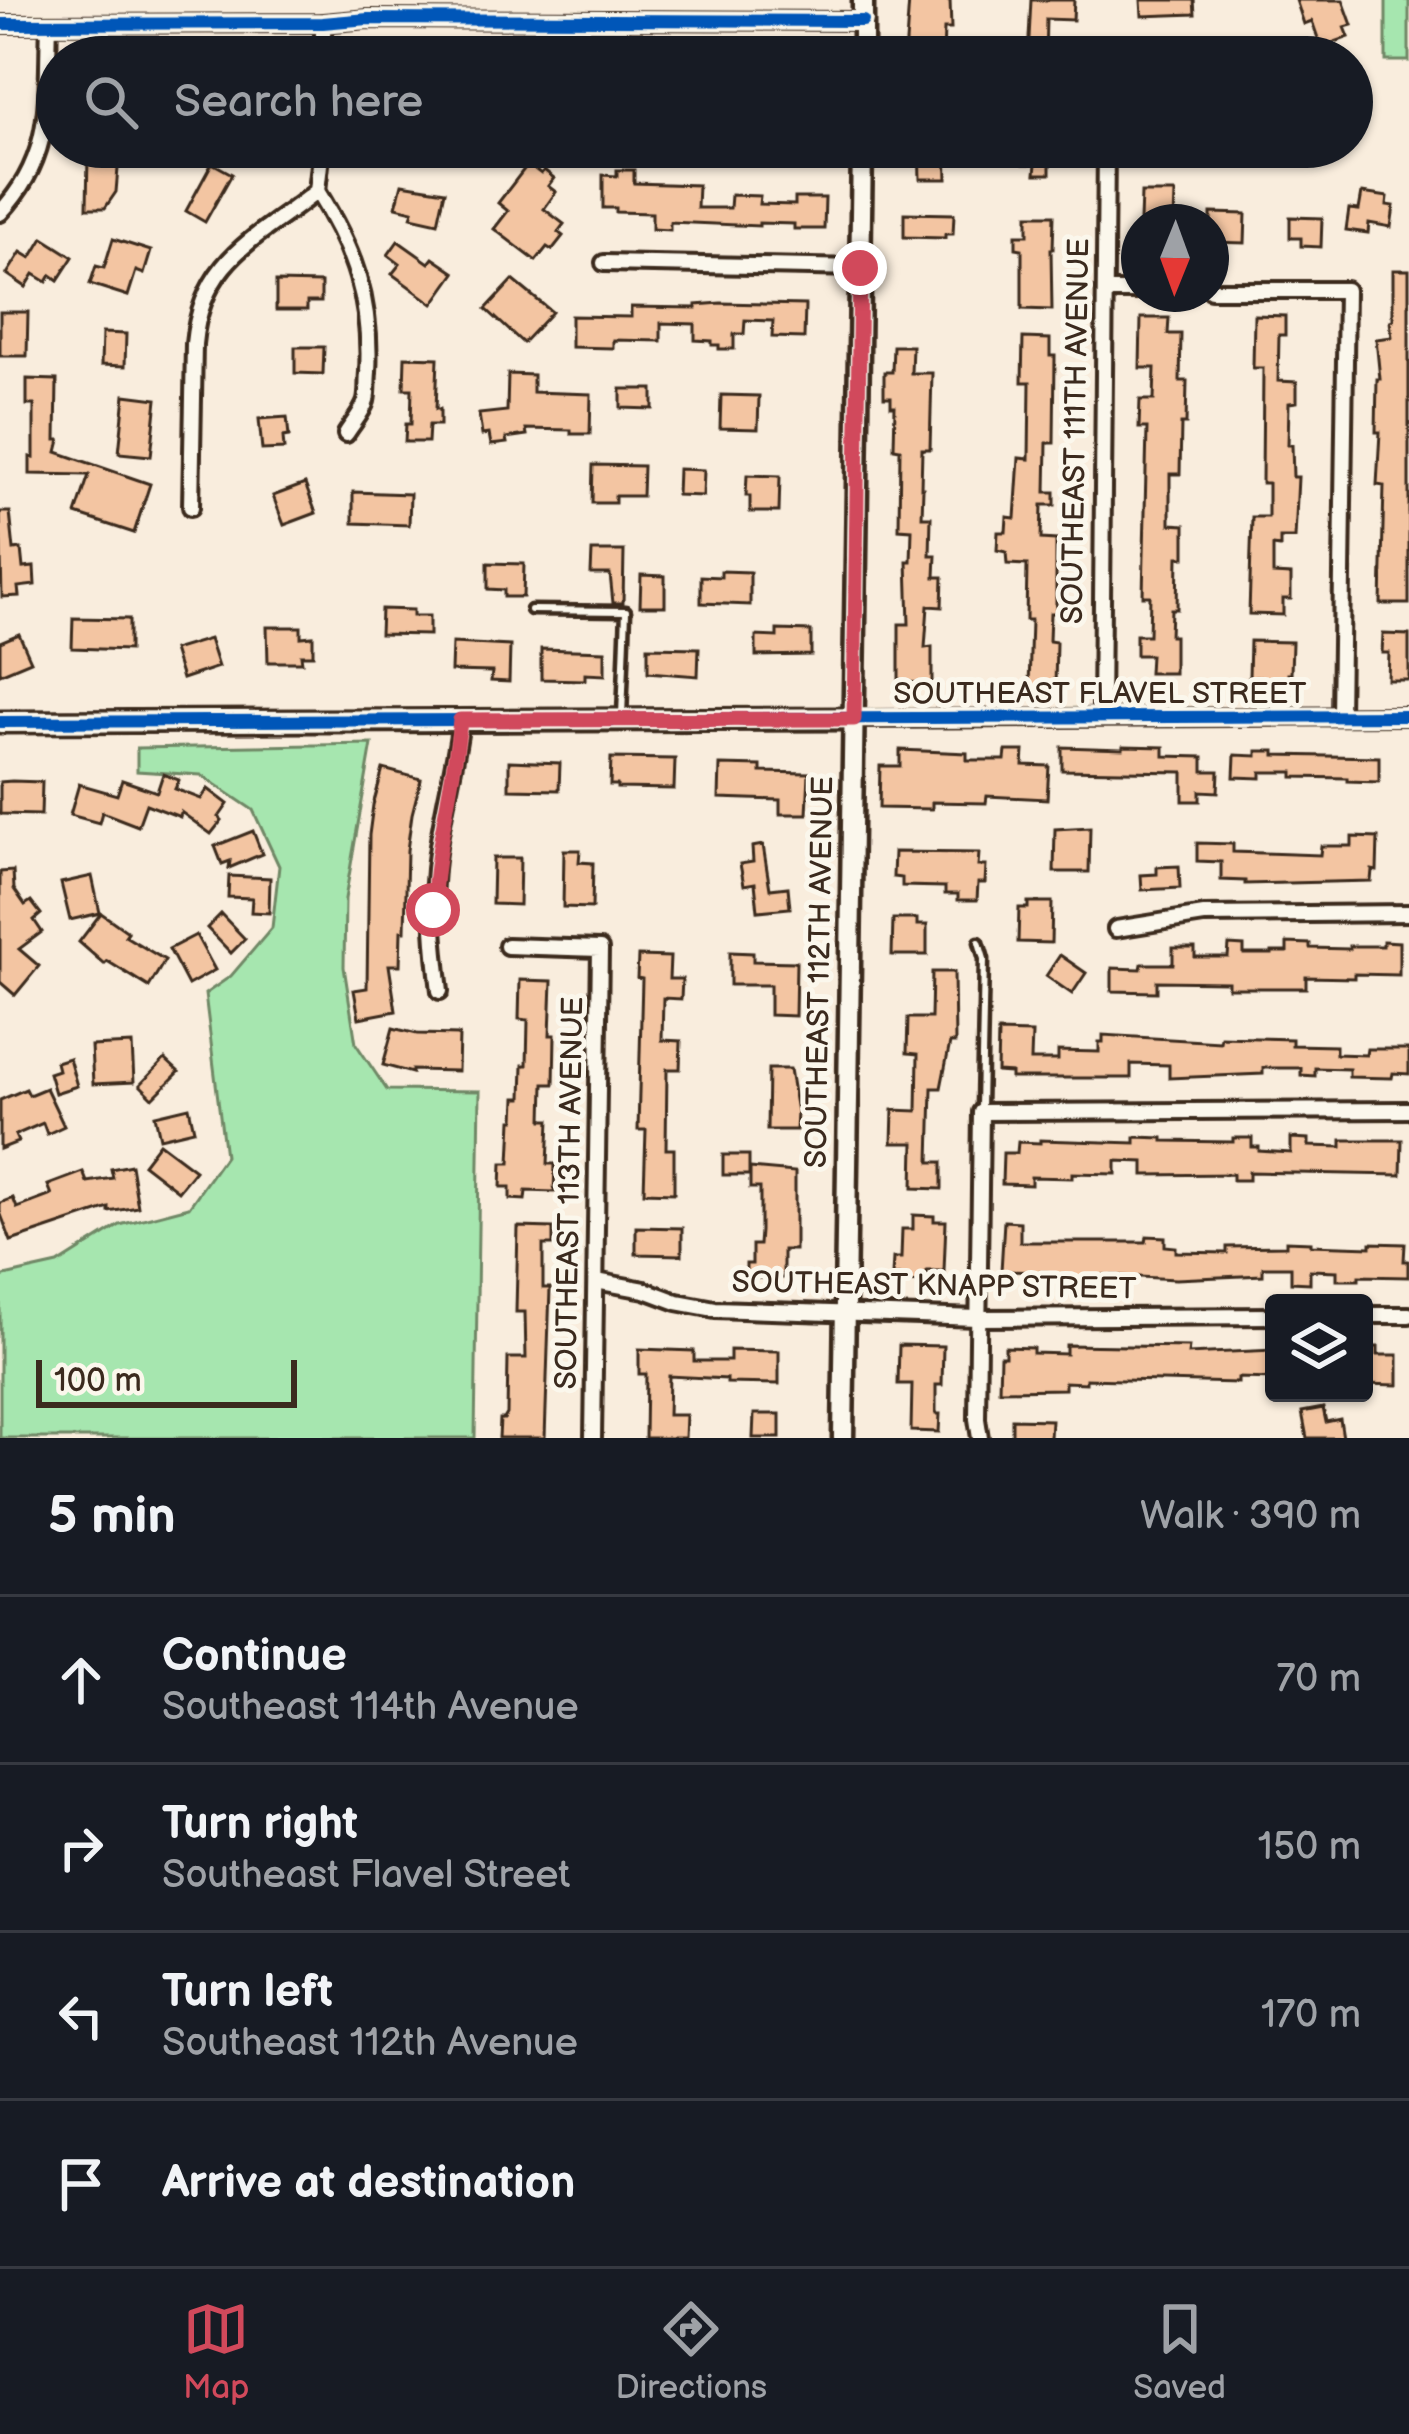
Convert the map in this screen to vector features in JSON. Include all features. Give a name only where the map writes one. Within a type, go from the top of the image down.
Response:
[{"type":"main road","points":[[863,0],[863,36]]},
{"type":"main road","name":"SOUTHEAST 112TH AVENUE","points":[[842,1438],[862,168]]},
{"type":"main road","name":"SOUTHEAST FLAVEL STREET","points":[[0,722],[854,719]]},
{"type":"street","points":[[0,24],[368,19],[863,21]]},
{"type":"street","points":[[323,23],[323,36]]},
{"type":"street","points":[[48,36],[49,24]]},
{"type":"street","points":[[0,213],[36,161]]},
{"type":"street","points":[[320,168],[317,191],[344,236],[367,318],[366,402],[346,434]]},
{"type":"street","name":"SOUTHEAST 111TH AVENUE","points":[[1101,716],[1106,168]]},
{"type":"street","points":[[190,507],[194,344],[202,300],[232,254],[317,191]]},
{"type":"street","points":[[604,263],[860,268]]},
{"type":"street","points":[[1229,290],[1346,290],[1340,716]]},
{"type":"street","points":[[1106,291],[1121,291]]},
{"type":"street","name":"SOUTHEAST FLAVEL STREET","points":[[854,719],[1409,716]]},
{"type":"street","points":[[440,991],[433,910],[435,866],[460,720]]},
{"type":"street","points":[[1116,929],[1204,915],[1409,913]]},
{"type":"street","name":"SOUTHEAST 113TH AVENUE","points":[[507,946],[600,949],[593,1438]]},
{"type":"street","points":[[980,1438],[981,1112],[1409,1111]]},
{"type":"street","name":"SOUTHEAST KNAPP STREET","points":[[596,1281],[646,1289],[695,1307],[978,1318],[1265,1316]]},
{"type":"street","points":[[1373,1315],[1409,1315]]},
{"type":"lane","points":[[531,610],[626,611],[622,719]]},
{"type":"lane","points":[[979,941],[984,959],[981,1112]]},
{"type":"green space","points":[[1386,0],[1409,0],[1409,61],[1386,61]]},
{"type":"green space","points":[[372,744],[345,899],[344,967],[356,1044],[387,1090],[480,1091],[475,1438],[0,1438],[0,1277],[58,1264],[120,1225],[189,1207],[225,1156],[205,994],[231,976],[272,928],[279,866],[253,810],[201,775],[137,771],[137,748]]},
{"type":"building","points":[[909,0],[950,0],[951,29],[944,29],[944,36],[906,36]]},
{"type":"building","points":[[1031,0],[1074,0],[1073,20],[1046,19],[1046,36],[1029,36]]},
{"type":"building","points":[[1141,0],[1194,0],[1195,14],[1142,16]]},
{"type":"building","points":[[1296,0],[1343,0],[1352,25],[1345,27],[1349,36],[1317,36],[1312,21],[1304,24]]},
{"type":"building","points":[[88,168],[118,168],[116,192],[105,208],[87,208]]},
{"type":"building","points":[[209,168],[232,174],[205,222],[186,211]]},
{"type":"building","points":[[525,168],[541,174],[544,170],[554,178],[548,186],[556,192],[544,209],[564,224],[558,232],[563,236],[536,261],[494,229],[508,211],[498,203]]},
{"type":"building","points":[[920,168],[947,168],[947,179],[920,179]]},
{"type":"building","points":[[617,170],[634,170],[634,183],[698,185],[697,208],[730,208],[731,195],[760,196],[759,204],[795,205],[795,198],[825,198],[824,229],[794,229],[794,224],[670,222],[670,230],[652,229],[652,213],[603,208],[603,175],[617,176]]},
{"type":"building","points":[[402,184],[445,191],[438,223],[411,217],[413,211],[396,207]]},
{"type":"building","points":[[1141,193],[1175,193],[1175,204],[1141,204]]},
{"type":"building","points":[[1362,193],[1388,197],[1387,205],[1394,206],[1391,227],[1369,223],[1368,233],[1346,230],[1349,209],[1359,210]]},
{"type":"building","points":[[904,213],[954,214],[953,234],[904,237]]},
{"type":"building","points":[[1229,214],[1246,214],[1245,243],[1229,243]]},
{"type":"building","points":[[1028,215],[1054,215],[1052,310],[1022,309],[1022,249],[1016,248],[1016,235],[1028,235]]},
{"type":"building","points":[[1290,217],[1322,218],[1321,247],[1301,246],[1301,238],[1290,238]]},
{"type":"building","points":[[43,238],[73,257],[58,280],[51,275],[47,282],[34,274],[26,287],[7,274],[21,252],[31,258]]},
{"type":"building","points":[[113,239],[151,251],[144,274],[136,271],[128,296],[90,284],[96,266],[104,268]]},
{"type":"building","points":[[398,241],[429,263],[433,258],[455,273],[433,304],[392,274],[400,264],[388,255]]},
{"type":"building","points":[[1393,270],[1409,270],[1409,604],[1381,604],[1384,486],[1377,485],[1380,379],[1376,339],[1392,337]]},
{"type":"building","points":[[513,280],[552,312],[523,343],[486,309]]},
{"type":"building","points":[[276,282],[321,283],[321,302],[307,302],[307,310],[276,310]]},
{"type":"building","points":[[721,303],[805,305],[804,338],[772,337],[773,321],[745,320],[744,334],[734,334],[734,349],[719,349],[712,341],[695,340],[695,324],[661,323],[661,341],[613,340],[613,348],[571,347],[571,316],[631,317],[631,307],[696,308]]},
{"type":"building","points":[[0,312],[28,312],[27,356],[0,356]]},
{"type":"building","points":[[1254,315],[1285,316],[1285,335],[1279,335],[1278,381],[1297,382],[1297,402],[1289,403],[1288,445],[1292,445],[1293,477],[1298,477],[1295,538],[1280,538],[1280,547],[1273,546],[1273,574],[1291,575],[1291,599],[1283,599],[1283,615],[1249,614],[1252,517],[1268,517],[1268,483],[1262,483],[1263,368],[1253,368]]},
{"type":"building","points":[[1141,318],[1169,318],[1168,334],[1181,334],[1180,381],[1187,381],[1180,474],[1170,474],[1170,524],[1185,525],[1185,557],[1178,557],[1177,609],[1171,609],[1174,673],[1149,673],[1150,655],[1136,655],[1136,635],[1149,635],[1150,596],[1143,596],[1147,428],[1139,428],[1140,400],[1154,400],[1155,368],[1140,368]]},
{"type":"building","points":[[102,333],[126,334],[125,366],[101,365]]},
{"type":"building","points":[[1023,338],[1050,339],[1050,356],[1055,356],[1054,443],[1047,443],[1046,492],[1055,492],[1055,505],[1042,505],[1041,539],[1056,540],[1056,613],[1050,613],[1049,641],[1056,642],[1055,687],[1029,687],[1027,565],[1007,564],[1006,552],[997,550],[998,532],[1006,532],[1007,517],[1015,518],[1019,458],[1029,459],[1030,382],[1022,382]]},
{"type":"building","points":[[893,346],[912,346],[911,373],[932,373],[930,449],[922,449],[922,517],[931,517],[930,555],[936,555],[935,577],[943,577],[942,607],[928,606],[925,648],[932,647],[932,683],[899,682],[899,624],[909,624],[907,561],[911,561],[912,530],[899,529],[900,449],[894,448],[895,406],[891,406],[891,397],[884,397],[884,372],[892,372]]},
{"type":"building","points":[[295,347],[324,347],[323,374],[295,373]]},
{"type":"building","points":[[405,357],[438,358],[440,425],[429,425],[428,442],[405,442],[412,389],[404,389]]},
{"type":"building","points":[[508,374],[533,375],[533,392],[591,394],[590,434],[526,429],[527,435],[491,445],[489,434],[482,435],[479,414],[507,411]]},
{"type":"building","points":[[27,379],[57,380],[57,452],[150,484],[134,533],[76,514],[89,475],[30,474],[34,405],[27,405]]},
{"type":"building","points":[[621,389],[653,389],[653,409],[621,408]]},
{"type":"building","points":[[125,395],[157,399],[151,456],[119,453]]},
{"type":"building","points":[[721,395],[759,396],[758,429],[720,428]]},
{"type":"building","points":[[287,417],[289,436],[283,437],[284,449],[262,450],[259,419]]},
{"type":"building","points":[[593,465],[643,466],[642,496],[615,496],[615,503],[592,503]]},
{"type":"building","points":[[678,469],[704,470],[703,496],[677,495]]},
{"type":"building","points":[[747,475],[780,476],[779,512],[750,512]]},
{"type":"building","points":[[305,484],[316,513],[284,525],[273,496]]},
{"type":"building","points":[[353,492],[410,494],[409,525],[353,523]]},
{"type":"building","points":[[0,512],[10,512],[14,550],[21,549],[23,568],[34,567],[35,585],[18,587],[19,596],[2,597]]},
{"type":"building","points":[[592,551],[624,551],[623,603],[613,603],[610,574],[591,574]]},
{"type":"building","points":[[488,563],[524,564],[523,597],[504,597],[504,590],[488,589]]},
{"type":"building","points":[[721,571],[750,572],[750,605],[701,603],[701,576],[721,577]]},
{"type":"building","points":[[641,575],[665,576],[665,606],[640,606]]},
{"type":"building","points":[[381,609],[413,610],[413,616],[429,616],[429,635],[380,634]]},
{"type":"building","points":[[73,618],[129,619],[129,650],[72,648]]},
{"type":"building","points":[[267,627],[301,627],[301,637],[313,636],[313,655],[301,655],[302,662],[268,662]]},
{"type":"building","points":[[777,630],[811,631],[811,655],[756,656],[756,636],[777,637]]},
{"type":"building","points":[[19,634],[31,661],[0,674],[0,642]]},
{"type":"building","points":[[1383,634],[1409,635],[1409,680],[1388,680],[1389,653],[1382,653]]},
{"type":"building","points":[[209,639],[218,667],[182,679],[173,650]]},
{"type":"building","points":[[1250,641],[1292,642],[1288,678],[1249,677]]},
{"type":"building","points":[[452,643],[510,646],[509,682],[491,681],[492,672],[451,671]]},
{"type":"building","points":[[648,647],[699,648],[698,676],[648,672]]},
{"type":"building","points":[[541,649],[605,651],[605,675],[585,674],[585,680],[541,679]]},
{"type":"building","points":[[1062,747],[1164,747],[1164,756],[1203,757],[1203,771],[1219,771],[1218,792],[1200,791],[1200,801],[1183,801],[1183,772],[1062,770]]},
{"type":"building","points":[[900,750],[967,753],[967,760],[1005,760],[1006,751],[1024,751],[1023,765],[1049,766],[1047,799],[987,796],[986,803],[932,802],[932,809],[879,808],[880,766],[900,766]]},
{"type":"building","points":[[1257,751],[1379,757],[1379,782],[1293,777],[1293,772],[1234,777],[1235,755],[1257,756]]},
{"type":"building","points":[[611,758],[675,759],[674,789],[610,785]]},
{"type":"building","points":[[509,761],[560,763],[559,790],[509,789]]},
{"type":"building","points":[[720,765],[809,773],[807,814],[780,814],[780,800],[719,798]]},
{"type":"building","points":[[383,769],[421,779],[407,850],[400,965],[389,965],[396,1011],[359,1018],[354,990],[367,988],[369,835]]},
{"type":"building","points":[[163,774],[179,780],[175,789],[201,799],[208,789],[228,804],[211,834],[181,812],[180,817],[146,804],[138,826],[102,812],[99,823],[70,815],[79,784],[117,795],[122,780],[157,792]]},
{"type":"building","points":[[0,782],[42,782],[41,815],[0,814]]},
{"type":"building","points":[[1090,827],[1089,872],[1054,872],[1055,829]]},
{"type":"building","points":[[253,831],[262,854],[229,868],[230,861],[222,864],[215,846]]},
{"type":"building","points":[[1352,837],[1378,838],[1377,871],[1372,870],[1371,881],[1245,884],[1221,880],[1221,862],[1197,861],[1197,843],[1233,844],[1233,852],[1320,855],[1321,846],[1352,846]]},
{"type":"building","points":[[763,845],[770,889],[788,887],[790,908],[758,911],[755,883],[744,885],[740,864],[753,862],[752,847]]},
{"type":"building","points":[[564,850],[580,850],[579,862],[593,863],[592,908],[563,907]]},
{"type":"building","points":[[894,852],[979,853],[978,866],[986,866],[985,883],[978,883],[977,900],[958,900],[958,894],[945,894],[945,887],[902,886],[902,878],[893,877]]},
{"type":"building","points":[[493,858],[520,858],[519,905],[492,904]]},
{"type":"building","points":[[1179,866],[1180,888],[1142,890],[1141,875],[1157,874],[1157,867]]},
{"type":"building","points":[[13,871],[14,889],[25,905],[31,901],[41,914],[34,920],[42,932],[19,949],[39,966],[15,995],[0,982],[0,872]]},
{"type":"building","points":[[92,876],[100,913],[70,920],[61,883]]},
{"type":"building","points":[[229,876],[270,878],[269,913],[251,912],[252,898],[228,897]]},
{"type":"building","points":[[1028,902],[1052,902],[1051,943],[1018,942],[1019,908],[1028,908]]},
{"type":"building","points":[[101,913],[128,932],[125,936],[165,960],[149,987],[107,961],[104,964],[79,942]]},
{"type":"building","points":[[221,914],[245,939],[231,953],[207,928]]},
{"type":"building","points":[[893,919],[917,919],[917,925],[927,925],[927,955],[892,955]]},
{"type":"building","points":[[196,935],[215,970],[188,985],[169,949]]},
{"type":"building","points":[[1383,941],[1399,942],[1399,975],[1306,977],[1306,988],[1228,988],[1228,982],[1157,981],[1157,992],[1112,991],[1112,968],[1173,964],[1173,948],[1195,948],[1195,957],[1228,957],[1229,945],[1244,946],[1244,954],[1272,954],[1287,952],[1287,943],[1349,949],[1383,946]]},
{"type":"building","points":[[730,952],[753,953],[753,961],[796,962],[795,1016],[770,1015],[770,985],[730,985]]},
{"type":"building","points":[[1060,955],[1086,973],[1072,994],[1046,976]]},
{"type":"building","points":[[638,956],[670,957],[669,979],[682,979],[681,999],[663,998],[662,1040],[681,1041],[680,1069],[667,1069],[666,1149],[674,1149],[674,1193],[644,1192],[646,1130],[638,1130],[642,979],[637,978]]},
{"type":"building","points":[[932,972],[954,972],[955,1043],[950,1043],[941,1088],[932,1088],[930,1162],[942,1162],[942,1189],[913,1188],[914,1143],[892,1143],[893,1110],[917,1111],[918,1054],[907,1053],[908,1018],[931,1018]]},
{"type":"building","points":[[520,980],[552,981],[550,1035],[555,1035],[554,1084],[544,1084],[543,1120],[550,1120],[548,1164],[555,1164],[554,1192],[526,1191],[525,1200],[510,1199],[510,1187],[501,1187],[502,1163],[510,1163],[512,1120],[516,1098],[522,1098],[523,1065],[527,1065],[528,1020],[519,1019]]},
{"type":"building","points":[[393,1028],[459,1035],[458,1071],[412,1073],[383,1065]]},
{"type":"building","points":[[998,1032],[1032,1033],[1031,1060],[1058,1060],[1058,1051],[1099,1052],[1103,1035],[1220,1042],[1221,1037],[1292,1039],[1292,1045],[1336,1046],[1336,1054],[1409,1049],[1409,1074],[1349,1077],[1349,1069],[1315,1068],[1315,1076],[1301,1075],[1301,1068],[1263,1068],[1263,1074],[1169,1078],[1169,1065],[1131,1064],[1131,1078],[1011,1078],[1011,1073],[997,1072]]},
{"type":"building","points":[[132,1044],[134,1082],[93,1084],[91,1046]]},
{"type":"building","points":[[69,1058],[77,1086],[55,1093],[49,1073],[58,1070],[56,1062]]},
{"type":"building","points":[[165,1059],[179,1072],[153,1098],[140,1085]]},
{"type":"building","points":[[768,1069],[790,1069],[796,1130],[767,1130]]},
{"type":"building","points":[[46,1088],[64,1126],[47,1134],[43,1123],[15,1135],[18,1142],[0,1149],[0,1100],[26,1089],[29,1095]]},
{"type":"building","points":[[189,1107],[194,1130],[160,1138],[155,1115]]},
{"type":"building","points":[[1135,1137],[1233,1142],[1233,1138],[1252,1138],[1252,1147],[1259,1151],[1291,1153],[1291,1138],[1309,1139],[1309,1146],[1342,1147],[1342,1140],[1402,1140],[1401,1175],[1249,1172],[1249,1180],[1233,1180],[1233,1174],[1144,1175],[1144,1162],[1116,1161],[1116,1174],[1072,1173],[1072,1178],[1031,1177],[1031,1185],[1002,1184],[1003,1153],[1017,1153],[1018,1142],[1135,1143]]},
{"type":"building","points":[[159,1143],[195,1170],[178,1191],[143,1164]]},
{"type":"building","points":[[723,1155],[749,1155],[749,1175],[723,1175]]},
{"type":"building","points":[[131,1165],[138,1207],[109,1212],[109,1208],[11,1241],[0,1203],[13,1198],[17,1208],[52,1195],[48,1185],[83,1172],[87,1182],[113,1178],[111,1169]]},
{"type":"building","points":[[750,1168],[795,1172],[795,1250],[783,1250],[783,1278],[746,1278],[746,1264],[752,1264],[752,1245],[759,1245],[760,1231],[760,1188],[750,1188]]},
{"type":"building","points":[[913,1215],[946,1221],[944,1271],[927,1271],[927,1283],[901,1282],[901,1276],[892,1276],[893,1258],[901,1258],[902,1229],[913,1229]]},
{"type":"building","points":[[1004,1221],[1020,1222],[1020,1242],[1146,1242],[1147,1236],[1165,1237],[1165,1246],[1176,1247],[1176,1252],[1227,1253],[1227,1247],[1286,1246],[1286,1241],[1371,1247],[1371,1243],[1405,1244],[1408,1277],[1337,1280],[1337,1271],[1310,1270],[1310,1283],[1291,1282],[1291,1267],[1263,1267],[1263,1275],[1176,1279],[1104,1275],[1104,1279],[1061,1281],[1061,1276],[1047,1272],[1001,1271]]},
{"type":"building","points":[[518,1227],[553,1228],[553,1245],[543,1245],[543,1288],[550,1288],[545,1438],[499,1438],[500,1419],[507,1414],[508,1358],[526,1358],[525,1312],[516,1312]]},
{"type":"building","points":[[636,1227],[682,1228],[682,1255],[636,1254]]},
{"type":"building","points":[[899,1345],[943,1346],[942,1385],[936,1385],[939,1432],[911,1431],[912,1384],[898,1384]]},
{"type":"building","points":[[1066,1345],[1189,1347],[1188,1354],[1265,1350],[1265,1379],[1238,1378],[1238,1383],[1086,1379],[1086,1383],[1065,1382],[1065,1389],[999,1390],[1000,1356],[1005,1356],[1005,1347],[1066,1354]]},
{"type":"building","points":[[1373,1347],[1378,1347],[1378,1355],[1398,1355],[1398,1385],[1373,1384]]},
{"type":"building","points":[[639,1349],[694,1351],[694,1361],[730,1361],[730,1350],[779,1351],[779,1384],[669,1376],[668,1415],[686,1415],[685,1438],[645,1438],[646,1374],[639,1374]]},
{"type":"building","points":[[1323,1408],[1326,1422],[1340,1419],[1343,1438],[1307,1438],[1302,1412]]},
{"type":"building","points":[[754,1414],[780,1414],[780,1438],[753,1438]]},
{"type":"building","points":[[1012,1419],[1051,1420],[1050,1438],[1012,1438]]},
{"type":"cycle path","points":[[0,24],[368,19],[863,21]]},
{"type":"cycle path","points":[[0,722],[1409,716]]},
{"type":"route","points":[[433,910],[435,866],[460,720],[854,719],[860,268]]}]
